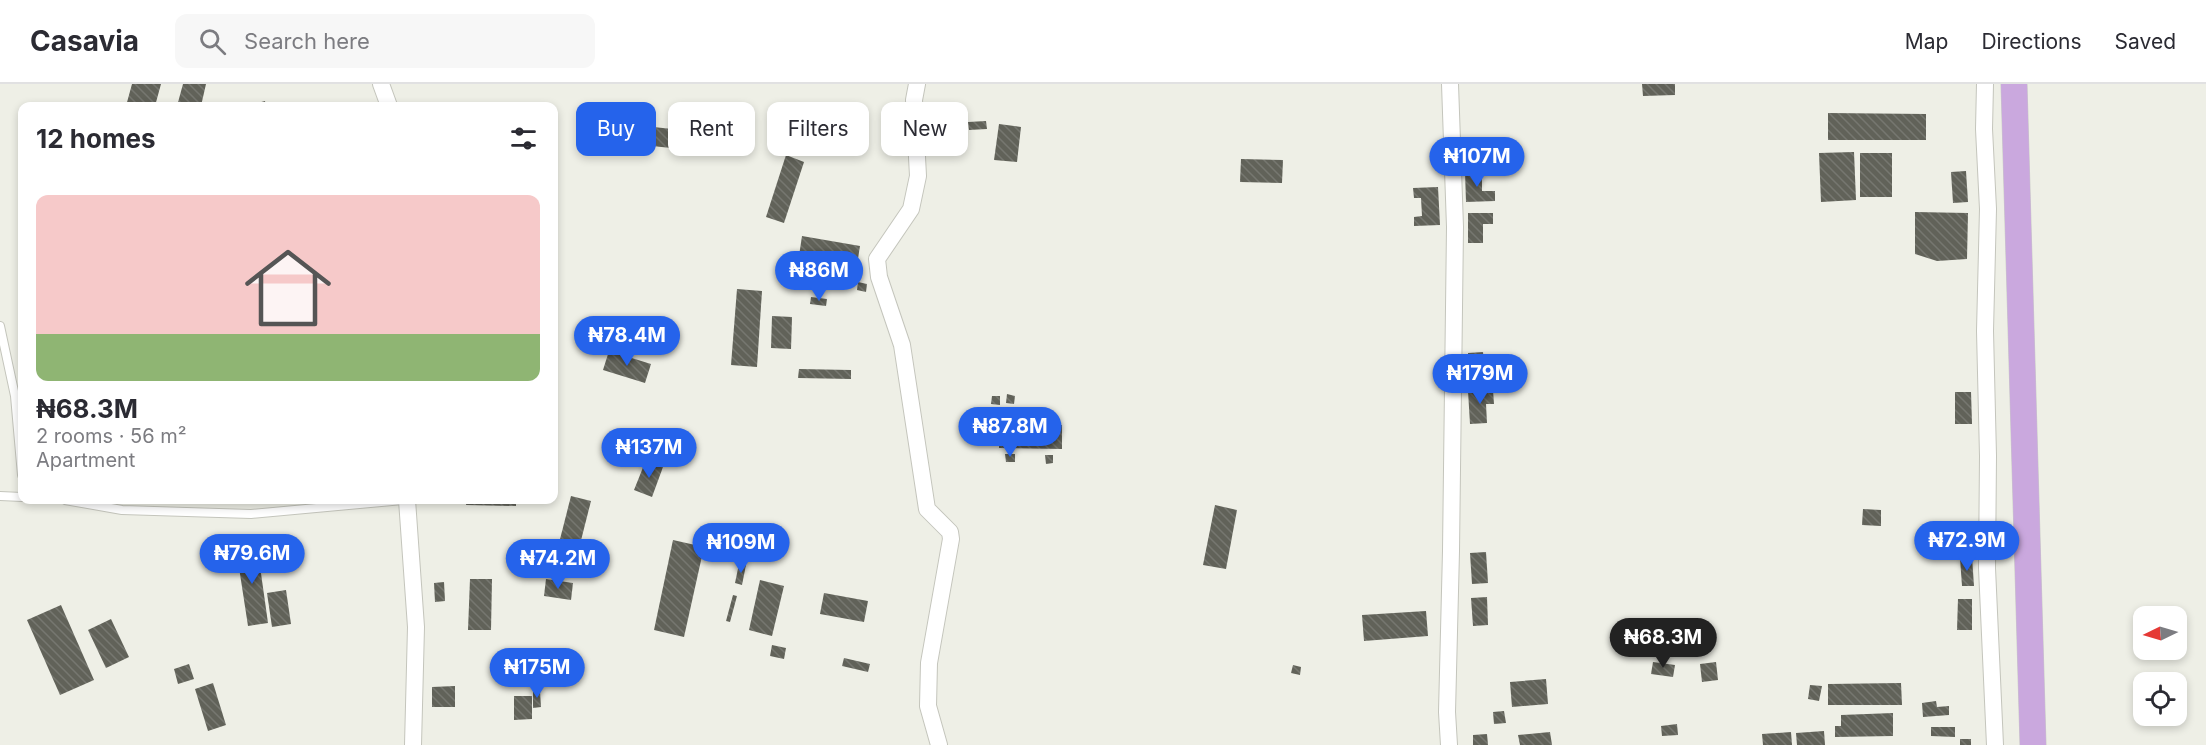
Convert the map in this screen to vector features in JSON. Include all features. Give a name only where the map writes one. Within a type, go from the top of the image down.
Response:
[{"type":"main road","points":[[2014,84],[2033,745]]},
{"type":"street","points":[[381,84],[388,102]]},
{"type":"street","points":[[917,84],[914,100],[918,176],[910,208],[877,259],[879,278],[902,345],[927,509],[950,532],[951,539],[929,663],[928,706],[939,745]]},
{"type":"street","points":[[1449,745],[1447,712],[1455,227],[1450,84]]},
{"type":"street","points":[[1985,84],[1984,129],[1988,209],[1985,331],[1988,456],[1987,568],[1995,745]]},
{"type":"street","points":[[408,504],[416,627],[413,745]]},
{"type":"lane","points":[[0,326],[15,396],[18,430]]},
{"type":"lane","points":[[0,496],[18,497]]},
{"type":"lane","points":[[88,504],[122,510],[251,514],[360,504]]},
{"type":"building","points":[[132,84],[161,84],[156,102],[127,102]]},
{"type":"building","points":[[183,84],[206,84],[202,102],[178,102]]},
{"type":"building","points":[[1642,84],[1675,84],[1675,95],[1643,96]]},
{"type":"building","points":[[1828,113],[1926,114],[1926,140],[1828,140]]},
{"type":"building","points":[[986,121],[987,129],[969,130],[968,122]]},
{"type":"building","points":[[999,124],[1021,127],[1017,162],[994,160]]},
{"type":"building","points":[[656,127],[668,129],[668,148],[656,146]]},
{"type":"building","points":[[1854,152],[1856,200],[1821,202],[1819,153]]},
{"type":"building","points":[[1860,153],[1892,153],[1892,197],[1860,197]]},
{"type":"building","points":[[786,156],[804,162],[784,223],[766,217]]},
{"type":"building","points":[[1241,159],[1283,160],[1282,183],[1240,182]]},
{"type":"building","points":[[1482,171],[1482,191],[1495,191],[1495,201],[1466,202],[1465,172]]},
{"type":"building","points":[[1966,171],[1968,202],[1953,203],[1951,172]]},
{"type":"building","points":[[1438,187],[1440,225],[1414,226],[1414,217],[1422,216],[1421,198],[1414,198],[1413,188]]},
{"type":"building","points":[[1915,212],[1968,213],[1967,259],[1937,261],[1915,254]]},
{"type":"building","points":[[1468,213],[1493,213],[1493,224],[1483,224],[1483,243],[1468,243]]},
{"type":"building","points":[[802,236],[860,246],[857,265],[799,256]]},
{"type":"building","points":[[858,282],[867,284],[866,292],[857,290]]},
{"type":"building","points":[[737,289],[762,291],[757,367],[731,365]]},
{"type":"building","points":[[811,297],[827,299],[826,306],[810,304]]},
{"type":"building","points":[[772,316],[792,317],[791,349],[771,348]]},
{"type":"building","points":[[609,351],[651,364],[645,383],[603,370]]},
{"type":"building","points":[[1483,352],[1485,370],[1498,369],[1499,381],[1469,382],[1468,353]]},
{"type":"building","points":[[799,369],[851,370],[851,379],[798,378]]},
{"type":"building","points":[[1493,390],[1494,404],[1486,404],[1487,423],[1470,424],[1468,391]]},
{"type":"building","points":[[1955,392],[1971,392],[1972,424],[1955,424]]},
{"type":"building","points":[[1007,394],[1015,396],[1014,404],[1006,403]]},
{"type":"building","points":[[992,396],[1000,396],[1000,405],[991,404]]},
{"type":"building","points":[[1002,407],[1009,408],[1008,417],[1000,416]]},
{"type":"building","points":[[1016,408],[1024,409],[1023,418],[1014,416]]},
{"type":"building","points":[[1000,425],[1062,425],[1062,449],[999,448]]},
{"type":"building","points":[[1005,454],[1015,454],[1015,462],[1006,462]]},
{"type":"building","points":[[1045,455],[1053,455],[1053,463],[1046,464]]},
{"type":"building","points":[[646,460],[663,467],[652,497],[634,490]]},
{"type":"building","points":[[571,496],[591,501],[576,560],[556,555]]},
{"type":"building","points":[[516,504],[516,506],[466,505]]},
{"type":"building","points":[[1215,505],[1237,510],[1226,569],[1203,565]]},
{"type":"building","points":[[1863,509],[1881,510],[1881,526],[1862,525]]},
{"type":"building","points":[[673,540],[704,547],[684,637],[654,630]]},
{"type":"building","points":[[257,545],[268,623],[248,626],[236,548]]},
{"type":"building","points":[[1486,552],[1488,583],[1472,584],[1470,553]]},
{"type":"building","points":[[1972,557],[1974,586],[1962,586],[1960,558]]},
{"type":"building","points":[[739,564],[746,565],[742,585],[735,583]]},
{"type":"building","points":[[470,579],[492,579],[491,630],[468,630]]},
{"type":"building","points":[[546,579],[573,583],[571,600],[544,596]]},
{"type":"building","points":[[760,580],[784,586],[772,636],[749,630]]},
{"type":"building","points":[[444,582],[445,601],[435,602],[434,583]]},
{"type":"building","points":[[286,590],[291,624],[272,627],[267,593]]},
{"type":"building","points":[[824,593],[868,601],[864,622],[820,614]]},
{"type":"building","points":[[733,595],[737,596],[730,622],[726,621]]},
{"type":"building","points":[[1487,597],[1488,625],[1473,626],[1471,598]]},
{"type":"building","points":[[1958,599],[1972,599],[1972,630],[1957,630]]},
{"type":"building","points":[[61,605],[94,680],[60,695],[27,620]]},
{"type":"building","points":[[1426,611],[1428,636],[1364,641],[1362,615]]},
{"type":"building","points":[[111,619],[129,657],[106,668],[88,630]]},
{"type":"building","points":[[772,645],[786,648],[784,659],[770,656]]},
{"type":"building","points":[[542,648],[548,648],[547,659],[541,658]]},
{"type":"building","points":[[844,658],[870,664],[868,672],[842,666]]},
{"type":"building","points":[[1653,662],[1675,665],[1673,677],[1651,674]]},
{"type":"building","points":[[1716,662],[1718,680],[1702,682],[1700,664]]},
{"type":"building","points":[[189,664],[194,679],[178,684],[174,669]]},
{"type":"building","points":[[1293,665],[1301,667],[1300,675],[1291,673]]},
{"type":"building","points":[[1546,679],[1548,704],[1512,707],[1510,682]]},
{"type":"building","points":[[213,683],[226,725],[208,731],[195,689]]},
{"type":"building","points":[[1901,683],[1902,705],[1828,705],[1828,684]]},
{"type":"building","points":[[1810,685],[1822,686],[1819,701],[1808,699]]},
{"type":"building","points":[[455,686],[455,707],[432,707],[432,687]]},
{"type":"building","points":[[533,691],[540,691],[541,707],[533,708]]},
{"type":"building","points":[[514,696],[532,696],[532,719],[514,720]]},
{"type":"building","points":[[1936,701],[1937,707],[1949,706],[1949,715],[1923,717],[1922,703]]},
{"type":"building","points":[[1504,711],[1506,723],[1494,724],[1493,712]]},
{"type":"building","points":[[1893,713],[1893,736],[1835,737],[1835,726],[1841,726],[1841,715]]},
{"type":"building","points":[[1677,724],[1678,735],[1662,736],[1661,726]]},
{"type":"building","points":[[1931,727],[1955,727],[1955,737],[1931,736]]},
{"type":"building","points":[[1824,731],[1825,745],[1797,745],[1796,733]]},
{"type":"building","points":[[1550,732],[1552,745],[1520,745],[1518,735]]},
{"type":"building","points":[[1791,732],[1792,745],[1763,745],[1762,734]]},
{"type":"building","points":[[1487,734],[1488,745],[1473,745],[1473,735]]},
{"type":"building","points":[[1960,739],[1971,739],[1971,745],[1960,745]]}]
